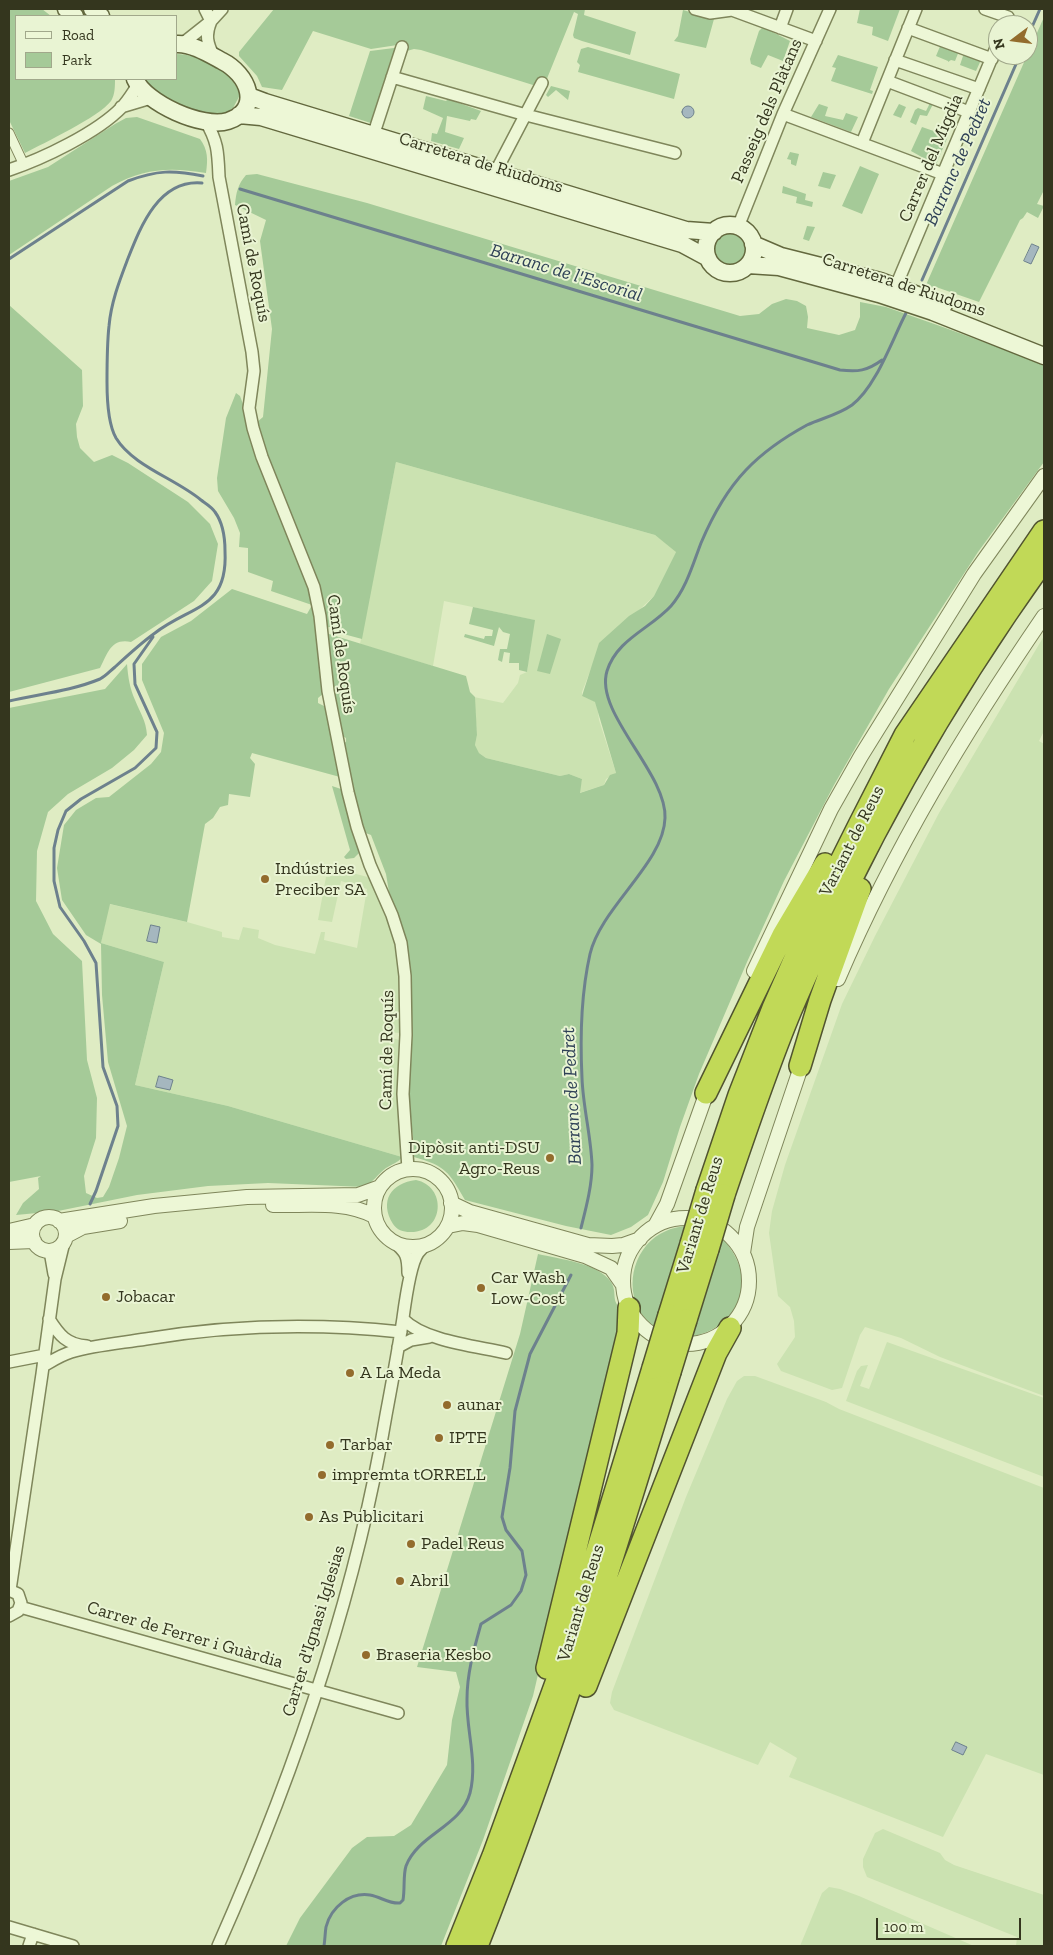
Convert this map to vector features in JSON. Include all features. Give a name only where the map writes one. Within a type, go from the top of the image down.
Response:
[{"type":"highway","name":"Variant de Reus","points":[[477,1946],[500,1888],[591,1630],[662,1370],[716,1192],[739,1095],[815,913],[906,735],[1044,531]]},
{"type":"highway","name":"Variant de Reus","points":[[716,1192],[830,922],[876,830],[971,666],[1044,560]]},
{"type":"highway","points":[[800,1066],[820,1000],[862,883],[898,803],[935,728]]},
{"type":"highway","points":[[706,1093],[783,935],[883,759],[906,735]]},
{"type":"highway","points":[[493,1856],[521,1756],[538,1708],[628,1333],[629,1308]]},
{"type":"highway","points":[[500,1888],[531,1828],[716,1353],[730,1328]]},
{"type":"highway","name":"Variant de Reus","points":[[458,1946],[493,1856],[560,1669],[662,1370]]},
{"type":"main road","points":[[179,44],[215,57],[228,64],[245,81],[249,96],[246,105],[233,118]]},
{"type":"main road","name":"Carretera de Riudoms","points":[[136,82],[151,98],[167,108],[182,114],[217,123],[233,118],[261,117],[682,244],[708,258]]},
{"type":"main road","name":"Carretera de Riudoms","points":[[249,96],[373,136],[686,230],[714,232]]},
{"type":"main road","points":[[721,227],[738,227],[746,232],[753,244],[753,256],[748,265],[741,271],[724,273],[717,269],[708,258],[706,246],[709,238],[721,227]]},
{"type":"main road","name":"Carretera de Riudoms","points":[[753,244],[781,256],[896,286],[1044,344]]},
{"type":"main road","name":"Carretera de Riudoms","points":[[748,265],[779,268],[879,294],[933,312],[1044,356]]},
{"type":"street","points":[[205,9],[211,21],[207,41],[215,57]]},
{"type":"street","points":[[179,44],[211,21],[222,9]]},
{"type":"street","points":[[695,9],[710,13],[732,10],[816,41]]},
{"type":"street","points":[[780,28],[787,9]]},
{"type":"street","name":"Passeig dels Plàtans","points":[[738,227],[783,114],[830,9]]},
{"type":"street","points":[[862,143],[916,9]]},
{"type":"street","points":[[985,9],[1002,15]]},
{"type":"street","points":[[908,28],[988,58]]},
{"type":"street","points":[[373,136],[402,47]]},
{"type":"street","points":[[895,60],[979,89]]},
{"type":"street","name":"Carrer del Migdia","points":[[896,286],[989,65]]},
{"type":"street","points":[[392,77],[526,115],[676,154]]},
{"type":"street","points":[[887,81],[969,112]]},
{"type":"street","points":[[9,170],[70,143],[97,126],[121,107],[136,82]]},
{"type":"street","points":[[495,173],[542,83]]},
{"type":"street","points":[[121,107],[151,98]]},
{"type":"street","points":[[783,114],[943,174]]},
{"type":"street","name":"Camí de Roquís","points":[[218,148],[233,118]]},
{"type":"street","name":"Camí de Roquís","points":[[205,120],[216,140],[218,148],[221,186],[252,352],[254,371],[250,408],[253,428],[262,457],[314,587],[320,616],[328,691],[348,792],[357,827],[370,865],[392,915],[400,944],[406,976],[403,1094],[408,1169]]},
{"type":"street","points":[[9,133],[24,165]]},
{"type":"street","points":[[623,1284],[627,1260],[640,1239],[655,1226],[667,1204],[740,1002],[830,809],[896,697],[974,574],[1044,476]]},
{"type":"street","points":[[743,1253],[747,1227],[800,1066],[867,912],[951,759],[1044,616]]},
{"type":"street","points":[[408,1169],[425,1171],[440,1181],[448,1191],[451,1203],[448,1226],[438,1238],[430,1243],[415,1246],[394,1242],[378,1225],[374,1216],[375,1198],[380,1187],[393,1174],[408,1169]]},
{"type":"street","points":[[374,1216],[357,1209],[341,1206],[262,1205],[160,1213],[83,1227],[65,1237],[60,1247],[50,1251],[42,1249],[34,1241],[32,1231],[39,1221],[47,1218],[59,1221],[154,1206],[247,1197],[358,1196],[380,1187]]},
{"type":"street","points":[[451,1203],[470,1212],[588,1244],[623,1245],[640,1239]]},
{"type":"street","points":[[448,1226],[463,1223],[478,1225],[585,1256],[611,1268],[623,1284],[629,1308],[638,1322],[650,1333],[674,1344],[690,1345],[701,1343],[721,1335],[730,1328],[741,1313],[748,1296],[749,1274],[743,1253],[729,1235],[710,1223],[688,1218],[677,1219],[655,1226]]},
{"type":"street","points":[[9,1616],[14,1614],[20,1606],[19,1596],[9,1590],[50,1319],[54,1279],[65,1237],[64,1227],[59,1221]]},
{"type":"street","points":[[9,1232],[35,1225]]},
{"type":"street","points":[[9,1242],[34,1241]]},
{"type":"street","name":"Carrer d'Ignasi Iglesias","points":[[218,1946],[265,1833],[316,1690],[342,1603],[366,1511],[386,1421],[408,1285],[408,1259],[402,1249],[394,1242]]},
{"type":"street","name":"Carrer d'Ignasi Iglesias","points":[[408,1285],[418,1252],[430,1243]]},
{"type":"street","points":[[50,1251],[54,1279]]},
{"type":"street","points":[[50,1319],[57,1332],[71,1344],[96,1346]]},
{"type":"street","points":[[403,1319],[412,1329],[429,1337],[506,1353]]},
{"type":"street","points":[[9,1362],[44,1360],[96,1346],[198,1331],[294,1326],[401,1332]]},
{"type":"street","points":[[398,1347],[411,1340],[429,1337]]},
{"type":"street","name":"Carrer de Ferrer i Guàrdia","points":[[20,1606],[398,1713]]},
{"type":"street","points":[[9,1927],[73,1946]]},
{"type":"street","points":[[29,1946],[33,1934]]},
{"type":"green space","points":[[9,9],[42,9],[50,15],[15,15],[15,80],[115,80],[113,96],[105,107],[95,114],[25,153],[9,120]]},
{"type":"green space","points":[[274,9],[585,9],[584,15],[636,32],[630,55],[582,41],[574,38],[573,35],[578,14],[574,12],[546,81],[533,85],[421,50],[414,49],[403,52],[404,44],[371,49],[313,31],[282,90],[262,87],[257,76],[239,56],[239,52]]},
{"type":"green space","points":[[860,9],[900,9],[888,41],[872,35],[873,27],[857,23]]},
{"type":"green space","points":[[683,10],[714,19],[706,48],[674,41],[678,36]]},
{"type":"green space","points":[[1044,17],[1044,190],[1037,204],[1044,206],[1038,218],[1027,212],[1020,220],[979,302],[936,287],[935,290],[926,285],[1023,65],[1038,65],[1038,31]]},
{"type":"green space","points":[[763,27],[790,41],[783,61],[768,55],[761,68],[751,64],[750,59],[759,31]]},
{"type":"green space","points":[[941,44],[959,51],[955,61],[951,60],[948,62],[936,56]]},
{"type":"green space","points":[[402,47],[377,125],[349,116],[370,51]]},
{"type":"green space","points":[[588,47],[680,74],[674,99],[578,72],[580,65],[577,62],[581,49]]},
{"type":"green space","points":[[964,53],[981,60],[976,71],[960,65]]},
{"type":"green space","points":[[178,54],[195,57],[215,66],[231,79],[240,95],[233,108],[220,114],[210,114],[178,104],[150,86],[146,80],[178,80]]},
{"type":"green space","points":[[838,55],[878,67],[870,90],[873,91],[872,94],[831,81],[836,68],[832,67]]},
{"type":"green space","points":[[551,86],[570,91],[568,100],[556,90],[548,97],[546,95]]},
{"type":"green space","points":[[426,96],[446,101],[448,99],[481,111],[476,120],[471,119],[470,121],[447,116],[445,132],[464,138],[459,149],[431,141],[432,133],[437,134],[443,118],[423,109]]},
{"type":"green space","points":[[931,101],[934,102],[927,116],[920,115],[916,125],[910,122],[915,110],[918,108],[926,111]]},
{"type":"green space","points":[[819,104],[828,107],[825,116],[843,120],[846,113],[858,117],[851,132],[811,117]]},
{"type":"green space","points":[[899,104],[906,107],[901,118],[893,115]]},
{"type":"green space","points":[[137,117],[200,139],[207,155],[206,173],[158,170],[124,180],[112,186],[9,255],[9,181],[48,167],[115,124],[126,118]]},
{"type":"green space","points":[[922,127],[948,136],[936,165],[911,151]]},
{"type":"green space","points":[[790,152],[799,154],[796,166],[791,164],[791,160],[787,159]]},
{"type":"green space","points":[[860,166],[879,174],[862,214],[842,206]]},
{"type":"green space","points":[[823,172],[836,175],[830,189],[818,186]]},
{"type":"green space","points":[[257,174],[367,203],[740,316],[759,314],[772,304],[786,299],[797,301],[806,306],[807,328],[839,335],[855,330],[860,317],[860,302],[886,307],[1044,364],[1044,462],[978,552],[889,689],[834,785],[784,881],[747,962],[699,1074],[663,1182],[648,1215],[631,1227],[611,1235],[566,1226],[465,1200],[446,1171],[414,1157],[409,1104],[410,999],[398,918],[389,892],[386,874],[371,835],[363,832],[344,759],[343,743],[346,742],[346,738],[339,734],[326,635],[329,634],[466,676],[470,692],[475,697],[477,735],[475,745],[479,753],[486,758],[560,776],[569,774],[582,779],[580,793],[604,785],[610,775],[616,773],[595,702],[582,696],[599,643],[629,616],[645,606],[654,596],[676,552],[655,535],[396,462],[362,639],[336,632],[336,625],[326,628],[256,423],[263,417],[272,329],[260,241],[266,220],[235,205],[238,189],[243,178],[246,175]]},
{"type":"green space","points":[[783,186],[806,194],[805,200],[813,202],[812,207],[796,203],[797,197],[782,193]]},
{"type":"green space","points":[[807,226],[815,227],[809,241],[803,239]]},
{"type":"green space","points":[[730,233],[741,238],[746,249],[741,260],[730,265],[719,260],[714,249],[719,238]]},
{"type":"green space","points":[[9,305],[82,370],[83,406],[76,424],[80,448],[94,462],[112,455],[128,463],[188,502],[210,524],[218,544],[212,581],[194,601],[131,642],[119,642],[108,652],[100,668],[9,692]]},
{"type":"green space","points":[[236,393],[240,396],[309,583],[312,605],[271,591],[273,581],[248,572],[248,548],[239,547],[240,533],[234,518],[218,491],[217,478],[226,418]]},
{"type":"green space","points":[[396,462],[655,535],[676,552],[654,596],[599,648],[582,692],[582,696],[596,702],[599,720],[616,773],[606,779],[604,785],[579,793],[582,779],[569,774],[560,776],[486,758],[479,753],[475,745],[477,735],[474,697],[503,703],[518,683],[520,675],[527,672],[534,620],[444,601],[433,666],[360,644]]},
{"type":"green space","points":[[232,589],[307,614],[312,605],[324,693],[318,698],[318,703],[324,706],[328,713],[340,777],[252,753],[250,758],[255,764],[250,797],[229,794],[228,805],[220,807],[213,818],[205,824],[187,922],[110,904],[101,943],[164,962],[135,1085],[228,1106],[402,1157],[386,1168],[365,1187],[268,1183],[208,1186],[137,1195],[58,1211],[16,1215],[23,1203],[39,1189],[38,1178],[41,1176],[9,1182],[9,708],[105,689],[127,664],[132,692],[144,721],[147,735],[134,750],[112,768],[68,794],[48,812],[37,851],[36,901],[53,934],[82,961],[87,1060],[97,1098],[96,1138],[84,1176],[86,1193],[97,1198],[103,1197],[109,1187],[119,1158],[127,1126],[108,1062],[102,995],[101,944],[86,935],[62,900],[57,868],[64,825],[76,810],[96,798],[109,797],[151,764],[161,752],[164,733],[142,680],[142,664],[161,637],[191,621]]},
{"type":"green space","points":[[473,607],[535,620],[527,672],[519,670],[519,663],[509,663],[510,653],[504,652],[502,662],[498,660],[500,649],[507,649],[510,634],[503,632],[499,627],[494,646],[464,637],[465,634],[484,639],[485,636],[492,636],[493,630],[469,624]]},
{"type":"green space","points":[[547,634],[561,639],[550,674],[537,671]]},
{"type":"green space","points":[[1044,636],[1044,731],[1039,741],[1044,744],[1044,1396],[940,1357],[901,1338],[865,1327],[860,1335],[842,1388],[832,1390],[781,1371],[777,1364],[795,1337],[794,1321],[790,1307],[778,1296],[769,1233],[772,1211],[785,1165],[842,1004],[939,813]]},
{"type":"green space","points":[[332,786],[344,790],[359,853],[354,858],[346,859],[344,857],[350,850]]},
{"type":"green space","points":[[334,868],[375,879],[400,956],[400,1033],[388,1032],[386,1036],[399,1040],[402,1048],[402,1157],[228,1106],[135,1085],[164,962],[101,943],[109,904],[187,922],[222,932],[222,937],[239,940],[243,927],[259,930],[258,938],[275,945],[315,954],[321,932],[325,932],[324,940],[357,948],[367,889],[341,881],[332,922],[318,920],[326,877],[330,877]]},
{"type":"green space","points":[[416,1180],[426,1184],[433,1191],[437,1199],[438,1209],[430,1225],[422,1230],[403,1231],[396,1228],[389,1216],[388,1201],[394,1189],[407,1182]]},
{"type":"green space","points":[[685,1226],[654,1328],[642,1315],[636,1302],[633,1290],[635,1266],[646,1245],[655,1237],[668,1230]]},
{"type":"green space","points":[[721,1237],[733,1252],[740,1268],[742,1283],[740,1298],[734,1311],[723,1322],[709,1331],[690,1337]]},
{"type":"green space","points":[[538,1254],[578,1263],[597,1270],[611,1282],[616,1302],[622,1314],[533,1696],[483,1840],[441,1946],[286,1946],[300,1918],[352,1848],[367,1837],[394,1836],[411,1825],[447,1765],[452,1720],[460,1687],[456,1672],[417,1667],[520,1334]]},
{"type":"green space","points":[[887,1342],[1044,1398],[1044,1477],[846,1401],[857,1371],[861,1366],[868,1365],[860,1386],[869,1389]]},
{"type":"green space","points":[[744,1376],[755,1376],[826,1402],[839,1409],[1044,1488],[1044,1775],[986,1754],[943,1837],[789,1777],[797,1758],[770,1742],[758,1765],[614,1710],[610,1703],[612,1692],[686,1497],[727,1399],[737,1381]]},
{"type":"green space","points":[[883,1829],[940,1853],[945,1860],[954,1865],[1044,1895],[1044,1946],[1016,1946],[1017,1937],[867,1877],[863,1867],[863,1859],[875,1833]]},
{"type":"green space","points":[[829,1887],[859,1896],[974,1946],[800,1946],[822,1893]]},
{"type":"shaded area","points":[[686,106],[690,106],[694,112],[690,118],[686,118],[682,114],[682,110]]},
{"type":"shaded area","points":[[1032,244],[1039,247],[1031,264],[1024,261]]},
{"type":"shaded area","points":[[151,925],[160,927],[157,943],[147,941]]},
{"type":"shaded area","points":[[159,1076],[173,1080],[170,1090],[156,1087]]},
{"type":"shaded area","points":[[956,1742],[967,1747],[963,1755],[952,1750]]},
{"type":"waterway","name":"Barranc de Pedret","points":[[1037,15],[1040,9]]},
{"type":"waterway","name":"Barranc de Pedret","points":[[922,280],[1016,65]]},
{"type":"waterway","points":[[9,259],[128,181],[165,172],[203,176]]},
{"type":"waterway","name":"Barranc de l'Escorial","points":[[9,701],[66,689],[100,679],[155,633],[205,604],[220,585],[224,570],[225,546],[218,516],[214,510],[191,492],[133,457],[124,448],[116,438],[111,426],[107,396],[107,347],[112,309],[121,277],[138,234],[153,208],[162,197],[174,189],[187,184],[202,183]]},
{"type":"waterway","name":"Barranc de l'Escorial","points":[[240,189],[840,370],[862,370],[882,360]]},
{"type":"waterway","name":"Barranc de Pedret","points":[[581,1228],[592,1173],[583,1089],[581,1047],[583,1000],[590,954],[596,937],[606,919],[654,852],[662,835],[665,818],[663,800],[655,782],[620,724],[611,705],[606,688],[607,671],[612,660],[626,642],[663,614],[681,592],[710,523],[726,495],[739,478],[760,457],[783,440],[807,425],[847,408],[861,397],[883,362],[906,313]]},
{"type":"waterway","points":[[90,1204],[118,1126],[117,1106],[103,1067],[96,963],[84,941],[60,907],[54,881],[54,848],[58,830],[66,811],[81,799],[135,768],[156,748],[157,732],[135,684],[134,664],[153,637]]},
{"type":"waterway","points":[[324,1946],[326,1927],[332,1913],[342,1902],[355,1896],[363,1895],[370,1895],[396,1903],[400,1903],[403,1900],[405,1870],[412,1855],[458,1814],[465,1805],[470,1793],[473,1770],[467,1711],[467,1689],[476,1643],[481,1624],[511,1605],[521,1591],[526,1575],[522,1551],[506,1530],[502,1517],[510,1468],[515,1411],[530,1354],[571,1275]]},
{"type":"place","name":"Indústries Preciber SA","points":[[265,879]]},
{"type":"place","name":"Dipòsit anti-DSU Agro-Reus","points":[[550,1158]]},
{"type":"place","name":"Car Wash Low-Cost","points":[[481,1288]]},
{"type":"place","name":"Jobacar","points":[[106,1297]]},
{"type":"place","name":"A La Meda","points":[[350,1373]]},
{"type":"place","name":"aunar","points":[[447,1405]]},
{"type":"place","name":"IPTE","points":[[439,1438]]},
{"type":"place","name":"Tarbar","points":[[330,1445]]},
{"type":"place","name":"impremta tORRELL","points":[[322,1475]]},
{"type":"place","name":"As Publicitari","points":[[309,1517]]},
{"type":"place","name":"Padel Reus","points":[[411,1544]]},
{"type":"place","name":"Abril","points":[[400,1581]]},
{"type":"place","name":"Braseria Kesbo","points":[[366,1655]]}]
